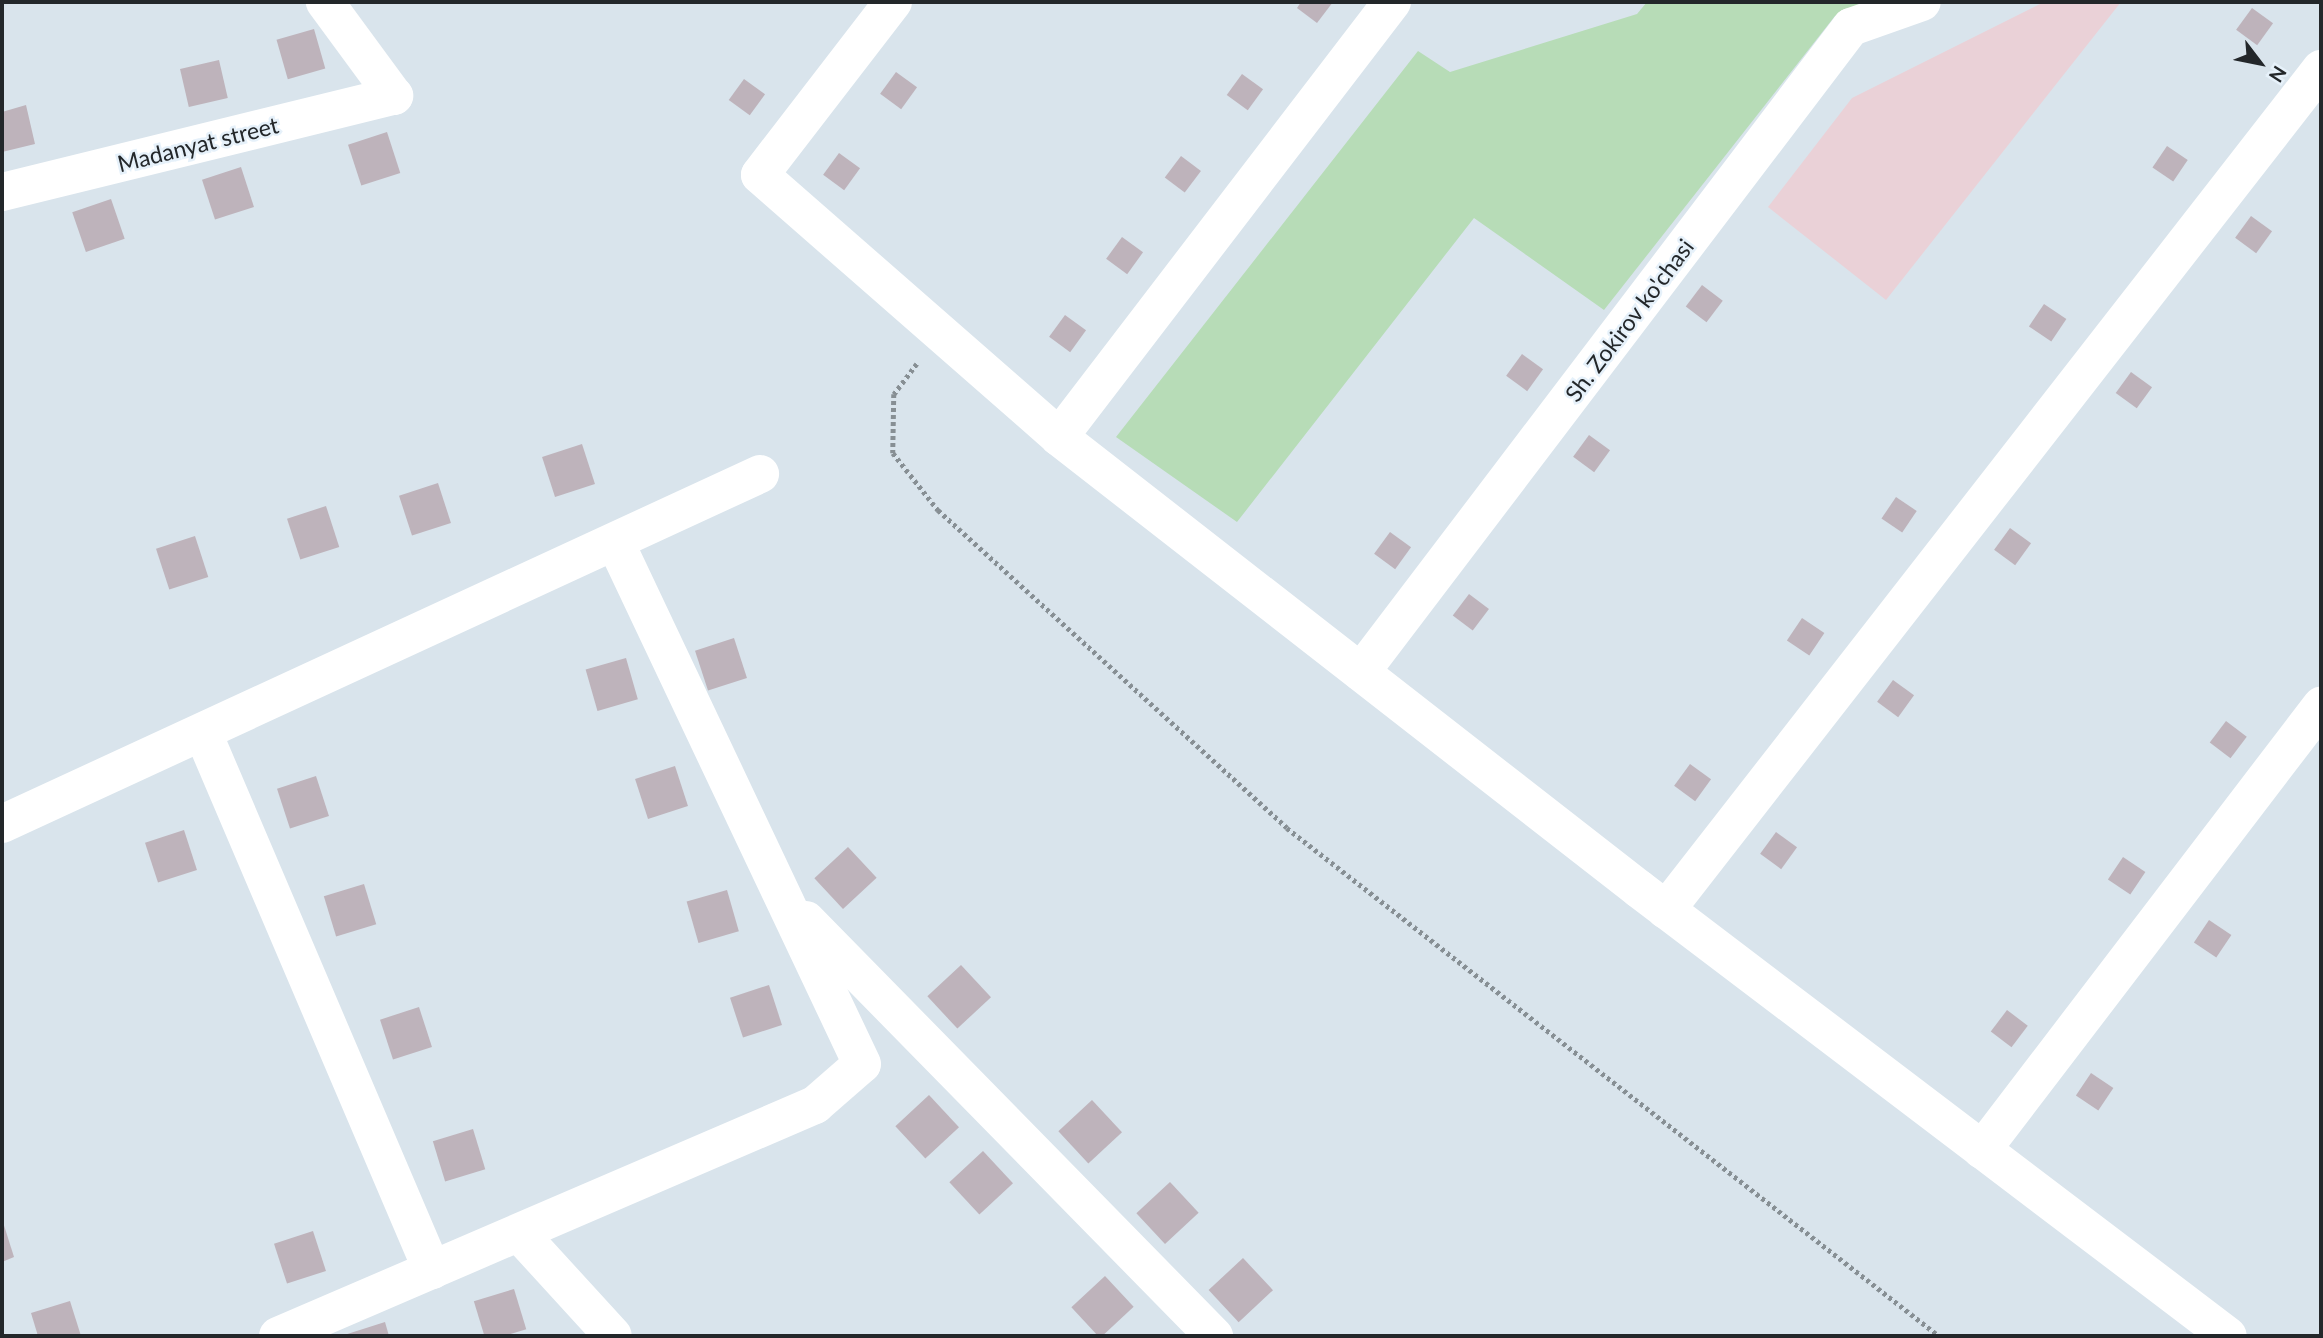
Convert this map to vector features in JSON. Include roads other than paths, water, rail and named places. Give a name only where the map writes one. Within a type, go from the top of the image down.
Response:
[{"type":"street","name":"Madanyat street","points":[[2,192],[394,96],[325,2]]},
{"type":"street","points":[[893,2],[760,175],[1059,437],[1666,910],[2228,1336]]},
{"type":"street","points":[[1059,437],[1392,2]]},
{"type":"street","name":"Sh. Zokirov ko'chasi","points":[[1361,672],[1851,27],[1922,2]]},
{"type":"street","points":[[1666,910],[2321,69]]},
{"type":"street","points":[[2,824],[616,544],[760,474]]},
{"type":"street","points":[[278,1336],[815,1105],[862,1064],[616,544]]},
{"type":"street","points":[[1982,1150],[2321,706]]},
{"type":"street","points":[[202,733],[432,1270]]},
{"type":"street","points":[[785,898],[1214,1336]]},
{"type":"street","points":[[519,1233],[613,1336]]}]
